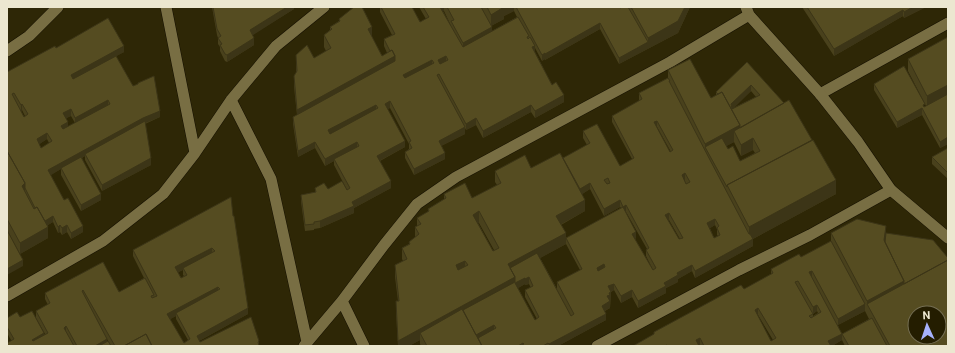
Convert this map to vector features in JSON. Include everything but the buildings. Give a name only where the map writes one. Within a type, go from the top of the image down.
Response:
[{"type":"street","points":[[7,51],[29,36],[58,7]]},
{"type":"street","points":[[166,7],[196,153]]},
{"type":"street","points":[[7,296],[103,241],[163,194],[196,153],[231,100],[276,46],[324,7]]},
{"type":"street","points":[[305,344],[342,301],[417,204],[456,177],[670,62],[747,11],[820,94],[858,142],[891,190],[948,238]]},
{"type":"street","points":[[820,94],[948,23]]},
{"type":"street","points":[[231,100],[271,179],[305,344]]},
{"type":"street","points":[[597,346],[739,270],[810,235],[891,190]]},
{"type":"street","points":[[342,301],[364,346]]}]
